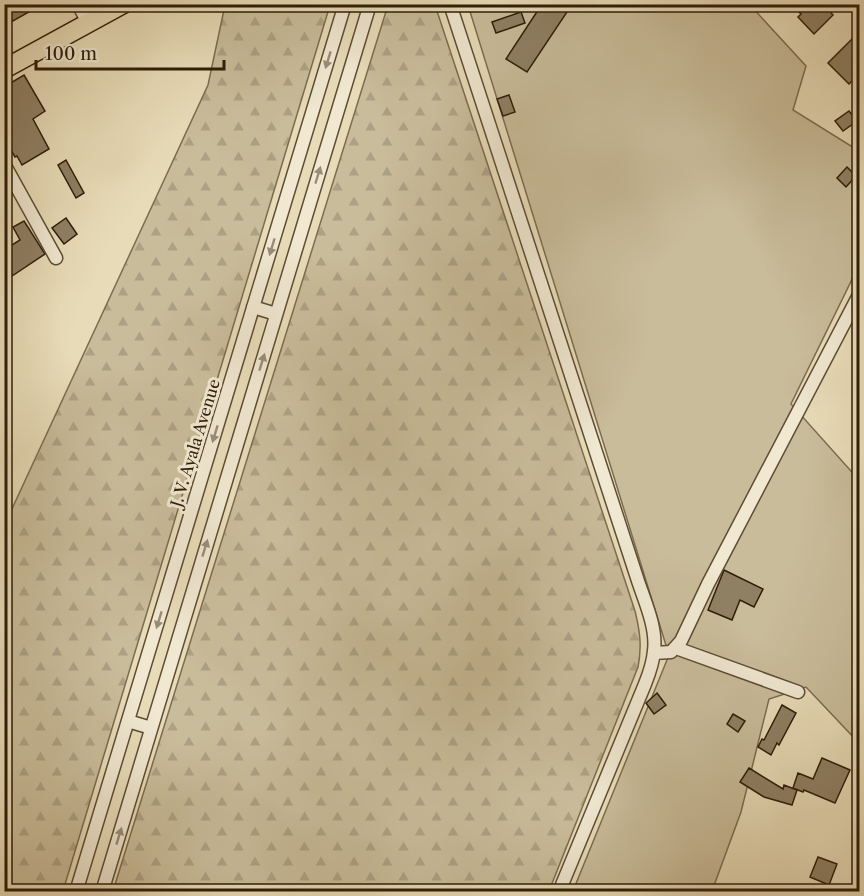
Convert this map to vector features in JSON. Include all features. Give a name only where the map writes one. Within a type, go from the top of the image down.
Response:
[{"type":"highway","points":[[4,69],[123,4]]},
{"type":"street","points":[[78,4],[88,23]]},
{"type":"street","name":"J. V. Ayala Avenue","points":[[76,891],[345,4]]},
{"type":"street","points":[[102,891],[370,4]]},
{"type":"street","points":[[450,4],[654,636],[654,653],[637,705],[559,891]]},
{"type":"street","points":[[854,4],[860,10]]},
{"type":"street","points":[[4,164],[56,258]]},
{"type":"street","points":[[654,653],[665,654],[676,648],[860,293]]},
{"type":"street","points":[[253,308],[276,314]]},
{"type":"street","points":[[676,648],[798,692]]},
{"type":"street","points":[[128,721],[151,728]]},
{"type":"green space","points":[[225,5],[330,5],[63,891],[5,891],[5,524],[208,85]]},
{"type":"green space","points":[[388,5],[435,5],[635,611],[640,639],[638,667],[549,891],[113,891]]},
{"type":"green space","points":[[468,5],[750,5],[806,66],[793,110],[859,151],[859,265],[791,404],[859,480],[859,743],[806,687],[769,699],[741,812],[712,891],[573,891],[669,655]]},
{"type":"building","points":[[4,4],[43,4],[4,26]]},
{"type":"building","points":[[542,4],[562,4],[569,9],[527,72],[506,59]]},
{"type":"building","points":[[791,4],[823,4],[833,15],[814,34],[798,17],[801,14]]},
{"type":"building","points":[[521,12],[525,23],[496,33],[492,22]]},
{"type":"building","points":[[860,31],[860,73],[849,84],[828,63]]},
{"type":"building","points":[[24,75],[45,111],[33,119],[49,149],[22,165],[4,138],[4,87]]},
{"type":"building","points":[[509,95],[515,112],[503,116],[497,99]]},
{"type":"building","points":[[849,111],[857,121],[843,131],[835,121]]},
{"type":"building","points":[[66,160],[84,193],[76,198],[58,165]]},
{"type":"building","points":[[847,167],[856,176],[846,187],[837,178]]},
{"type":"building","points":[[66,218],[77,234],[64,244],[52,228]]},
{"type":"building","points":[[24,221],[45,254],[12,276],[4,265],[4,250],[20,240],[13,227]]},
{"type":"building","points":[[724,570],[763,589],[754,607],[740,600],[732,620],[708,610]]},
{"type":"building","points":[[657,693],[666,705],[654,714],[646,703]]},
{"type":"building","points":[[782,705],[796,713],[771,755],[758,747]]},
{"type":"building","points":[[733,714],[745,721],[738,732],[727,724]]},
{"type":"building","points":[[822,758],[850,770],[835,803],[804,790],[803,792],[793,788],[798,773],[813,779]]},
{"type":"building","points":[[749,768],[783,789],[784,785],[797,790],[792,805],[764,797],[740,782]]},
{"type":"building","points":[[818,857],[837,864],[829,885],[810,877]]}]
